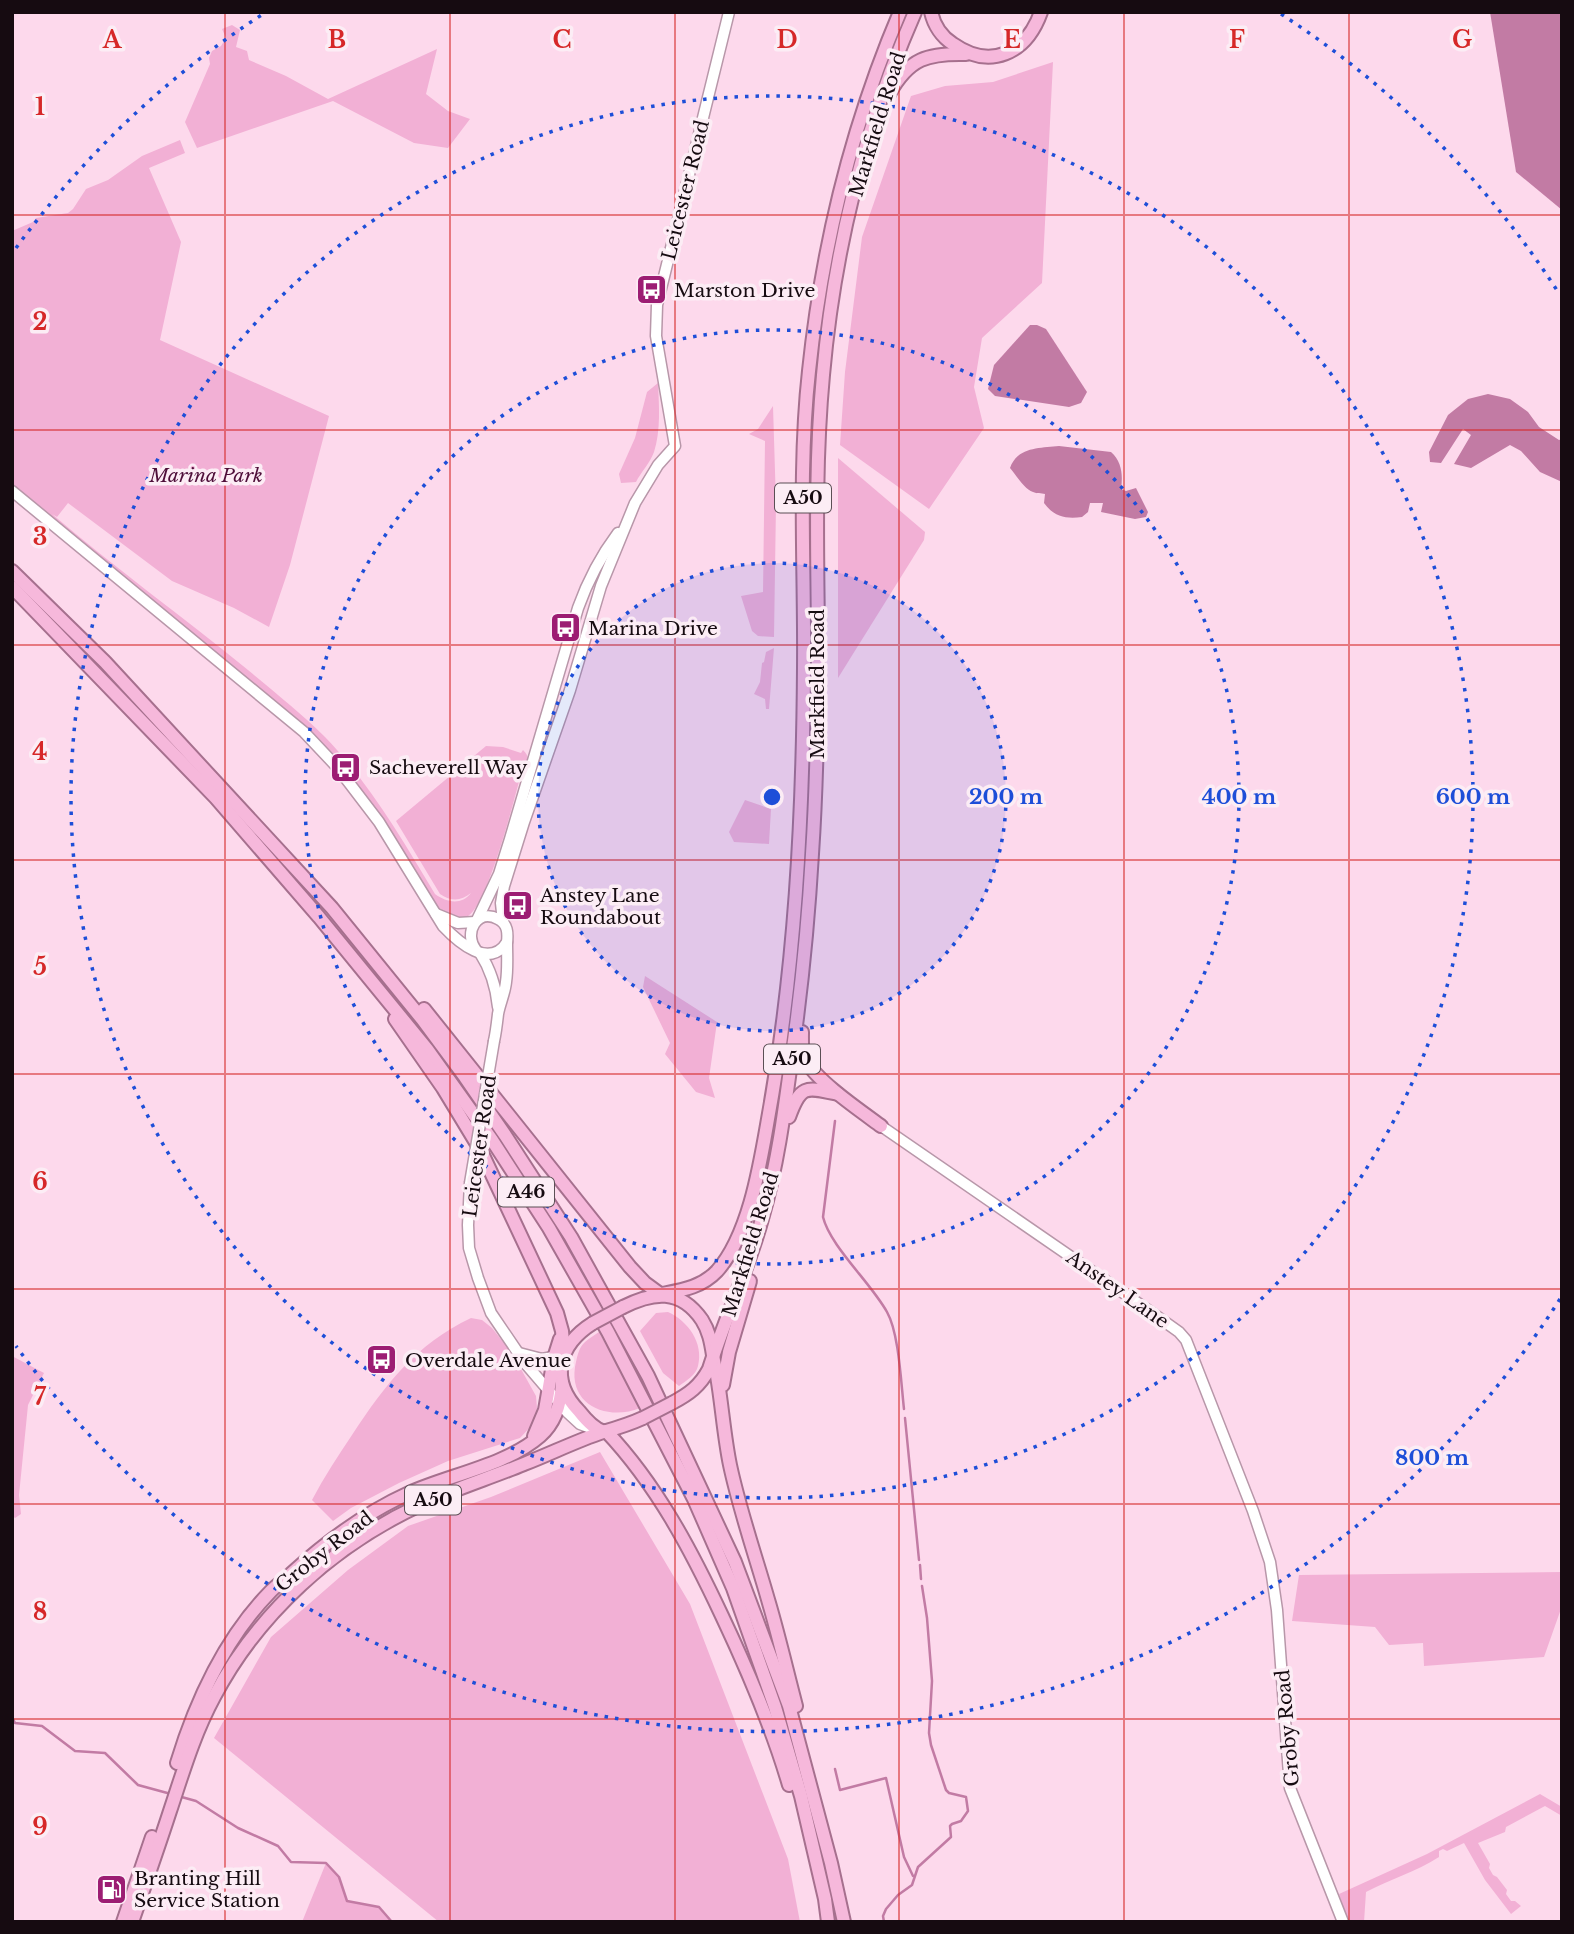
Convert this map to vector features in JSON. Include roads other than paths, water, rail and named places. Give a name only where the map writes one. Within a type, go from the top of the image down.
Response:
[{"type":"highway","name":"Markfield Road","points":[[661,1294],[695,1286],[718,1270],[742,1227],[761,1161],[788,996],[798,871],[804,726],[803,470],[808,376],[815,312],[844,174],[872,83],[900,12]]},
{"type":"highway","name":"Markfield Road","points":[[713,1356],[762,1220],[779,1149],[801,989],[816,789],[817,471],[823,373],[835,282],[859,174],[875,119],[915,12]]},
{"type":"highway","points":[[932,12],[943,37],[970,54]]},
{"type":"highway","points":[[875,119],[902,74],[914,65],[936,54],[1002,56],[1014,50],[1027,37],[1041,12]]},
{"type":"highway","name":"A46","points":[[12,571],[105,662],[332,908],[422,1019],[505,1135],[571,1237],[648,1376],[735,1562],[789,1706],[844,1922]]},
{"type":"highway","name":"A46","points":[[12,587],[216,798],[367,974],[461,1095],[549,1228],[608,1332],[694,1499],[733,1588],[775,1707],[801,1796],[828,1922]]},
{"type":"highway","points":[[332,908],[377,952],[444,1032],[645,1283],[661,1294],[681,1301],[701,1318],[712,1341],[730,1463],[817,1784],[831,1863]]},
{"type":"highway","points":[[367,974],[480,1149],[543,1282],[562,1331],[562,1383],[566,1396],[573,1406],[638,1467],[656,1493],[709,1586],[740,1653],[776,1744],[801,1823],[822,1922]]},
{"type":"highway","points":[[801,989],[802,1048],[805,1060],[838,1094],[881,1126]]},
{"type":"highway","points":[[721,1406],[729,1352],[770,1217],[779,1149],[796,1099],[801,1093],[813,1088],[838,1094]]},
{"type":"highway","points":[[531,1442],[540,1424],[561,1355],[573,1339],[593,1323],[623,1307],[645,1297],[661,1294]]},
{"type":"highway","points":[[602,1431],[643,1418],[695,1389],[709,1369],[713,1356]]},
{"type":"highway","name":"Groby Road","points":[[132,1922],[180,1769],[192,1721],[216,1668],[242,1626],[272,1589],[345,1529],[409,1493],[496,1461],[531,1442],[547,1429],[556,1414],[562,1383]]},
{"type":"highway","name":"Groby Road","points":[[180,1769],[214,1697],[237,1657],[282,1604],[331,1559],[361,1538],[421,1504],[602,1431]]},
{"type":"highway","name":"Groby Road","points":[[123,1922],[166,1811]]},
{"type":"street","name":"Leicester Road","points":[[503,922],[500,903],[504,886],[570,690],[601,586],[635,503],[658,465],[675,446],[656,336],[657,305],[729,12]]},
{"type":"street","points":[[12,491],[304,732],[337,767],[367,806],[443,926],[453,937],[466,947],[489,955],[503,949],[507,942],[507,928],[497,918],[490,916],[458,923],[436,914]]},
{"type":"street","name":"Leicester Road","points":[[476,921],[499,874],[589,578],[626,521]]},
{"type":"street","points":[[598,562],[608,568]]},
{"type":"street","points":[[589,578],[601,586]]},
{"type":"street","points":[[476,921],[470,938],[478,951]]},
{"type":"street","name":"Leicester Road","points":[[507,942],[506,984],[470,1183],[469,1248],[491,1313],[525,1363],[580,1424],[602,1431]]},
{"type":"street","name":"Leicester Road","points":[[478,951],[492,975],[499,1011]]},
{"type":"street","name":"Anstey Lane","points":[[881,1126],[1151,1312],[1186,1340],[1253,1511],[1270,1562],[1277,1610]]},
{"type":"street","points":[[518,1352],[532,1357],[561,1355]]},
{"type":"street","name":"Groby Road","points":[[1277,1610],[1290,1788],[1343,1922]]},
{"type":"waterway","points":[[835,1121],[823,1217],[834,1240],[880,1301],[891,1321],[899,1359],[904,1409]]},
{"type":"waterway","points":[[905,1418],[919,1560]]},
{"type":"waterway","points":[[920,1565],[921,1579]]},
{"type":"waterway","points":[[884,1922],[886,1909],[898,1895],[912,1885],[918,1867],[951,1837],[950,1826],[961,1821],[968,1811],[966,1797],[946,1790],[931,1745],[929,1733],[932,1681],[922,1586]]},
{"type":"waterway","points":[[12,1717],[15,1723],[42,1726],[75,1751],[105,1753],[138,1785],[171,1794]]},
{"type":"waterway","points":[[835,1769],[840,1790],[886,1778],[904,1857],[913,1876]]},
{"type":"waterway","points":[[178,1796],[196,1801],[238,1828],[278,1846],[291,1862],[326,1863],[339,1877],[347,1901],[379,1907],[392,1922]]},
{"type":"place","name":"Marston Drive","points":[[651,290]]},
{"type":"place","name":"Marina Drive","points":[[565,628]]},
{"type":"place","name":"Sacheverell Way","points":[[346,767]]},
{"type":"place","name":"Anstey Lane Roundabout","points":[[517,906]]},
{"type":"place","name":"Overdale Avenue","points":[[382,1360]]},
{"type":"place","name":"Branting Hill Service Station","points":[[111,1889]]},
{"type":"park label","name":"Marina Park","points":[[206,475]]}]
